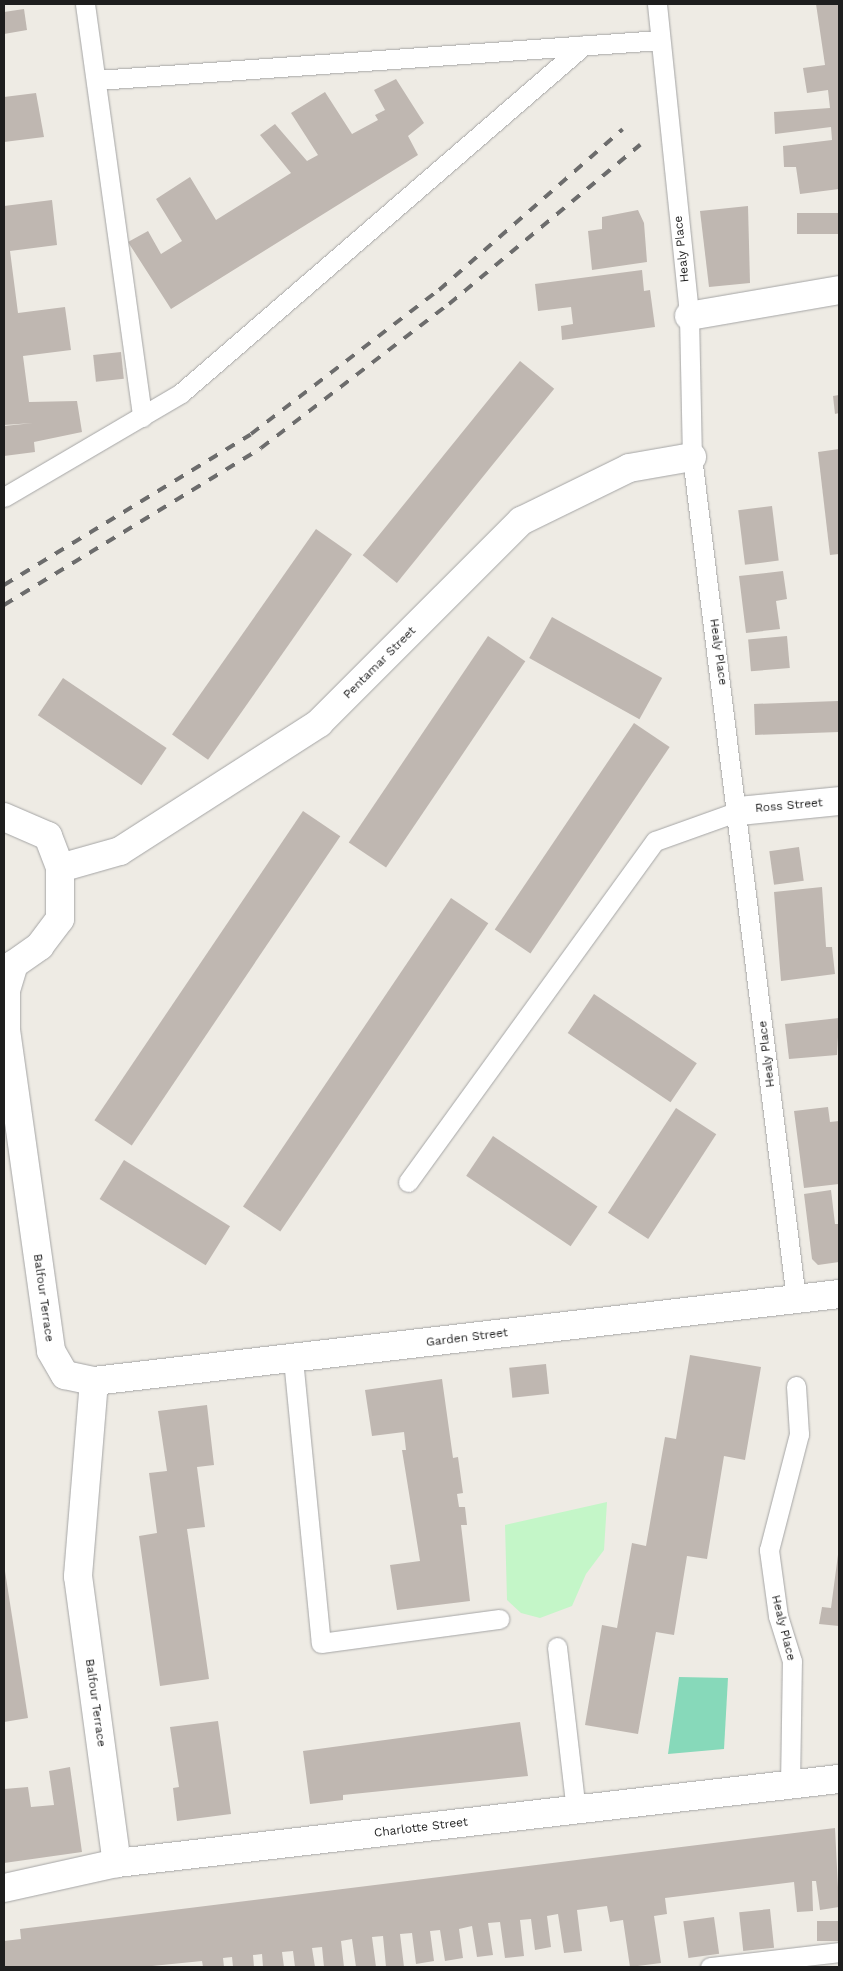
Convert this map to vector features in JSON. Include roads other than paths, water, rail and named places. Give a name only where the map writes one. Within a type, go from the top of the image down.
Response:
[{"type":"street","points":[[689,316],[839,290]]},
{"type":"street","name":"Pentamar Street","points":[[60,868],[120,850],[319,723],[521,521],[629,468],[692,457]]},
{"type":"street","name":"Ross Street","points":[[739,811],[839,801]]},
{"type":"street","name":"Balfour Terrace","points":[[4,817],[48,836],[60,868],[60,919],[40,946],[14,964],[6,990],[6,1030],[51,1351],[66,1375],[94,1381],[78,1576],[117,1863]]},
{"type":"street","name":"Garden Street","points":[[94,1381],[839,1294]]},
{"type":"street","name":"Charlotte Street","points":[[4,1888],[117,1863],[839,1779]]},
{"type":"lane","points":[[85,4],[142,417]]},
{"type":"lane","name":"Healy Place","points":[[657,4],[689,316],[692,457],[739,811],[796,1299]]},
{"type":"lane","points":[[97,80],[660,40]]},
{"type":"lane","points":[[4,497],[142,417],[181,392],[584,45]]},
{"type":"lane","points":[[408,1182],[655,841],[739,811]]},
{"type":"lane","points":[[293,1359],[321,1643],[499,1619]]},
{"type":"lane","name":"Healy Place","points":[[790,1785],[792,1661],[777,1614],[769,1550],[799,1434],[796,1386]]},
{"type":"lane","points":[[557,1646],[576,1810]]},
{"type":"lane","points":[[710,1967],[839,1952]]},
{"type":"railway","points":[[4,585],[251,434],[439,290],[623,129]]},
{"type":"railway","points":[[4,605],[261,448],[449,304],[640,145]]}]
